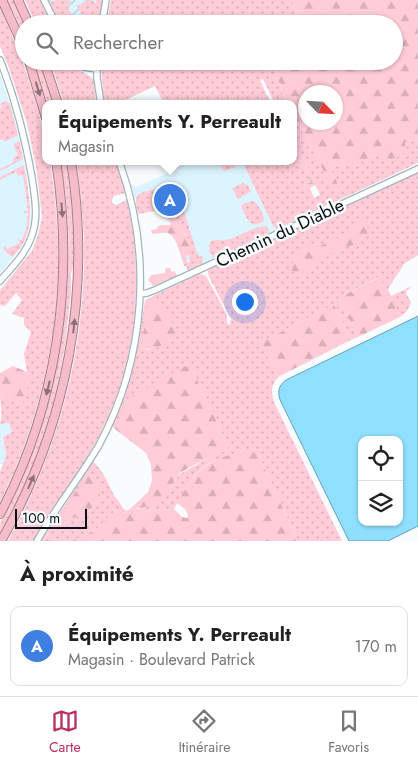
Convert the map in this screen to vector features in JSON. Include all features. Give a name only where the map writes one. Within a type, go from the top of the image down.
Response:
[{"type":"highway","points":[[2,0],[15,28]]},
{"type":"highway","points":[[18,0],[25,15]]},
{"type":"highway","points":[[32,70],[42,105]]},
{"type":"highway","points":[[47,70],[57,100]]},
{"type":"highway","points":[[0,514],[20,472],[36,430],[50,379],[57,343],[64,256],[56,165]]},
{"type":"highway","points":[[1,541],[23,501],[41,458],[58,408],[68,363],[76,300],[78,253],[77,213],[71,165]]},
{"type":"street","points":[[44,0],[52,15]]},
{"type":"street","points":[[104,15],[106,0]]},
{"type":"street","points":[[0,60],[12,92],[23,132],[36,212],[29,244],[0,282]]},
{"type":"street","points":[[97,70],[101,100]]},
{"type":"street","points":[[37,541],[104,436],[118,404],[133,354],[138,322],[140,264],[135,220],[120,165]]},
{"type":"street","name":"Chemin du Diable","points":[[140,294],[155,290],[418,169]]},
{"type":"shaded area","points":[[48,0],[103,0],[100,15],[55,15]]},
{"type":"shaded area","points":[[0,75],[19,137],[30,213],[28,232],[23,243],[0,273]]},
{"type":"shaded area","points":[[165,165],[244,165],[273,226],[277,229],[188,271],[175,222],[169,209],[167,209],[159,189],[137,195],[135,200],[130,184],[136,187],[168,173]]},
{"type":"shaded area","points":[[9,423],[12,433],[3,437],[6,456],[3,465],[0,464],[0,424]]},
{"type":"green space","points":[[7,0],[13,0],[20,15],[15,15]]},
{"type":"green space","points":[[25,0],[40,0],[48,15],[32,15]]},
{"type":"green space","points":[[69,0],[71,3],[67,6],[72,15],[55,15],[50,5],[51,2]]},
{"type":"green space","points":[[89,0],[93,0],[96,3],[96,0],[103,0],[100,15],[82,15],[77,6]]},
{"type":"green space","points":[[111,0],[291,0],[298,15],[108,15]]},
{"type":"green space","points":[[291,0],[418,0],[418,141],[411,140],[405,143],[405,150],[401,156],[391,159],[374,155],[363,161],[335,166],[331,170],[338,184],[338,191],[335,192],[302,130],[343,130],[343,85],[298,85],[298,123],[297,100],[286,100],[275,72],[278,70],[403,70],[403,15],[298,15]]},
{"type":"green space","points":[[0,8],[15,42],[15,70],[26,70],[41,123],[42,165],[50,165],[58,248],[54,323],[40,396],[16,468],[0,502],[0,472],[6,456],[3,437],[12,432],[9,423],[0,424],[0,393],[13,402],[31,377],[27,372],[24,354],[31,332],[24,325],[24,318],[12,314],[22,300],[16,293],[5,306],[0,305],[0,290],[32,251],[42,217],[37,172],[27,123],[0,46]]},
{"type":"green space","points":[[36,70],[42,70],[52,100],[46,100]]},
{"type":"green space","points":[[53,70],[80,70],[94,80],[96,100],[63,100]]},
{"type":"green space","points":[[102,70],[278,70],[275,72],[286,100],[273,100],[263,79],[260,80],[269,100],[162,100],[155,86],[125,100],[104,100]]},
{"type":"green space","points":[[6,101],[10,104],[18,135],[5,142],[3,139],[0,140],[0,108],[2,107],[0,104]]},
{"type":"green space","points":[[297,121],[298,130],[302,130],[337,192],[338,184],[331,170],[335,166],[363,161],[374,155],[391,159],[405,150],[405,143],[408,141],[418,141],[418,163],[277,229],[273,226],[244,165],[297,165],[297,154],[311,182],[303,185],[313,199],[320,195],[297,146]]},
{"type":"green space","points":[[20,141],[23,159],[0,171],[0,169],[14,162],[13,158],[18,155],[13,144]]},
{"type":"green space","points":[[297,146],[320,192],[321,196],[315,185],[310,188],[314,200],[309,198],[303,185],[311,182],[297,154]]},
{"type":"green space","points":[[24,165],[30,201],[29,226],[20,248],[12,257],[3,248],[5,246],[7,249],[20,243],[18,239],[22,240],[27,226],[28,213],[24,213],[24,211],[28,211],[23,175],[18,176],[16,172],[0,180],[0,177]]},
{"type":"green space","points":[[61,165],[67,165],[74,246],[74,264],[71,273],[71,292],[65,346],[55,397],[37,456],[16,505],[0,535],[1,521],[14,497],[38,436],[47,407],[60,349],[69,259],[64,185]]},
{"type":"green space","points":[[77,165],[116,165],[126,193],[114,196],[112,203],[116,205],[127,200],[133,230],[136,261],[134,322],[129,352],[122,382],[111,411],[83,464],[33,541],[8,541],[26,507],[41,472],[65,400],[74,362],[80,325],[83,287],[83,216]]},
{"type":"green space","points":[[165,165],[179,165],[180,167],[168,173]]},
{"type":"green space","points":[[220,165],[234,165],[236,167],[224,171]]},
{"type":"green space","points":[[418,172],[418,255],[404,264],[388,289],[391,296],[412,286],[406,292],[411,302],[406,312],[400,317],[379,277],[338,298],[358,337],[351,340],[334,305],[261,342],[278,377],[272,389],[274,402],[342,541],[298,541],[257,452],[248,450],[211,462],[205,466],[190,483],[174,509],[130,513],[115,511],[97,529],[80,538],[56,541],[48,533],[45,541],[41,541],[93,462],[103,473],[115,497],[126,511],[140,509],[171,488],[178,475],[227,450],[228,446],[193,371],[120,418],[115,429],[112,427],[123,401],[134,365],[145,301],[147,299],[201,274],[206,276],[227,315],[227,323],[230,325],[231,319],[209,277],[208,270]],"holes":[[[148,305],[153,348],[149,350],[142,348]],[[99,501],[83,516],[73,518],[49,532]]]},
{"type":"green space","points":[[243,183],[248,185],[251,191],[239,199],[232,188]]},
{"type":"green space","points":[[157,188],[167,209],[138,214],[136,201],[138,194]]},
{"type":"green space","points":[[169,201],[175,215],[183,207],[196,250],[199,256],[203,256],[202,264],[188,271],[186,263],[190,262],[187,236],[175,223],[170,212]]},
{"type":"green space","points":[[251,201],[258,205],[264,217],[262,222],[258,224],[249,221],[241,205]]},
{"type":"green space","points":[[169,209],[178,227],[185,226],[181,230],[190,242],[191,248],[191,252],[186,256],[186,266],[184,266],[171,235],[168,233],[152,234],[151,230],[157,229],[161,225],[171,224],[160,211]]},
{"type":"green space","points":[[362,221],[365,221],[368,230],[366,237],[362,241],[338,250],[303,273],[292,271],[293,258],[299,253],[302,246],[318,247],[343,235]]},
{"type":"green space","points":[[266,226],[269,230],[267,235],[213,258],[209,248],[211,241],[227,240]]},
{"type":"green space","points":[[167,268],[170,268],[172,272],[175,271],[177,276],[153,286],[148,280],[151,275],[165,273]]},
{"type":"green space","points":[[380,277],[400,317],[358,337],[338,298]]},
{"type":"green space","points":[[156,298],[159,298],[177,331],[162,345],[152,349],[142,348],[148,306]]},
{"type":"green space","points":[[334,305],[351,340],[278,377],[261,342]]},
{"type":"green space","points":[[13,366],[27,372],[31,376],[22,407],[0,393],[0,373]]},
{"type":"green space","points":[[185,366],[193,371],[228,446],[227,450],[201,461],[182,472],[166,494],[158,501],[147,506],[130,509],[148,492],[152,480],[151,465],[146,453],[115,429],[127,399]]},
{"type":"green space","points":[[245,450],[257,452],[298,541],[61,541],[80,538],[97,529],[115,511],[130,513],[174,509],[182,517],[187,518],[188,515],[185,509],[177,503],[195,476],[210,463]]},
{"type":"green space","points":[[87,475],[95,476],[99,485],[99,501],[83,516],[73,518],[49,533],[56,541],[45,541],[50,530]]},
{"type":"water","points":[[418,316],[418,526],[388,541],[349,541],[281,402],[279,390],[286,380]]},
{"type":"place","name":"Équipements Y. Perreault","points":[[170,200]]}]
